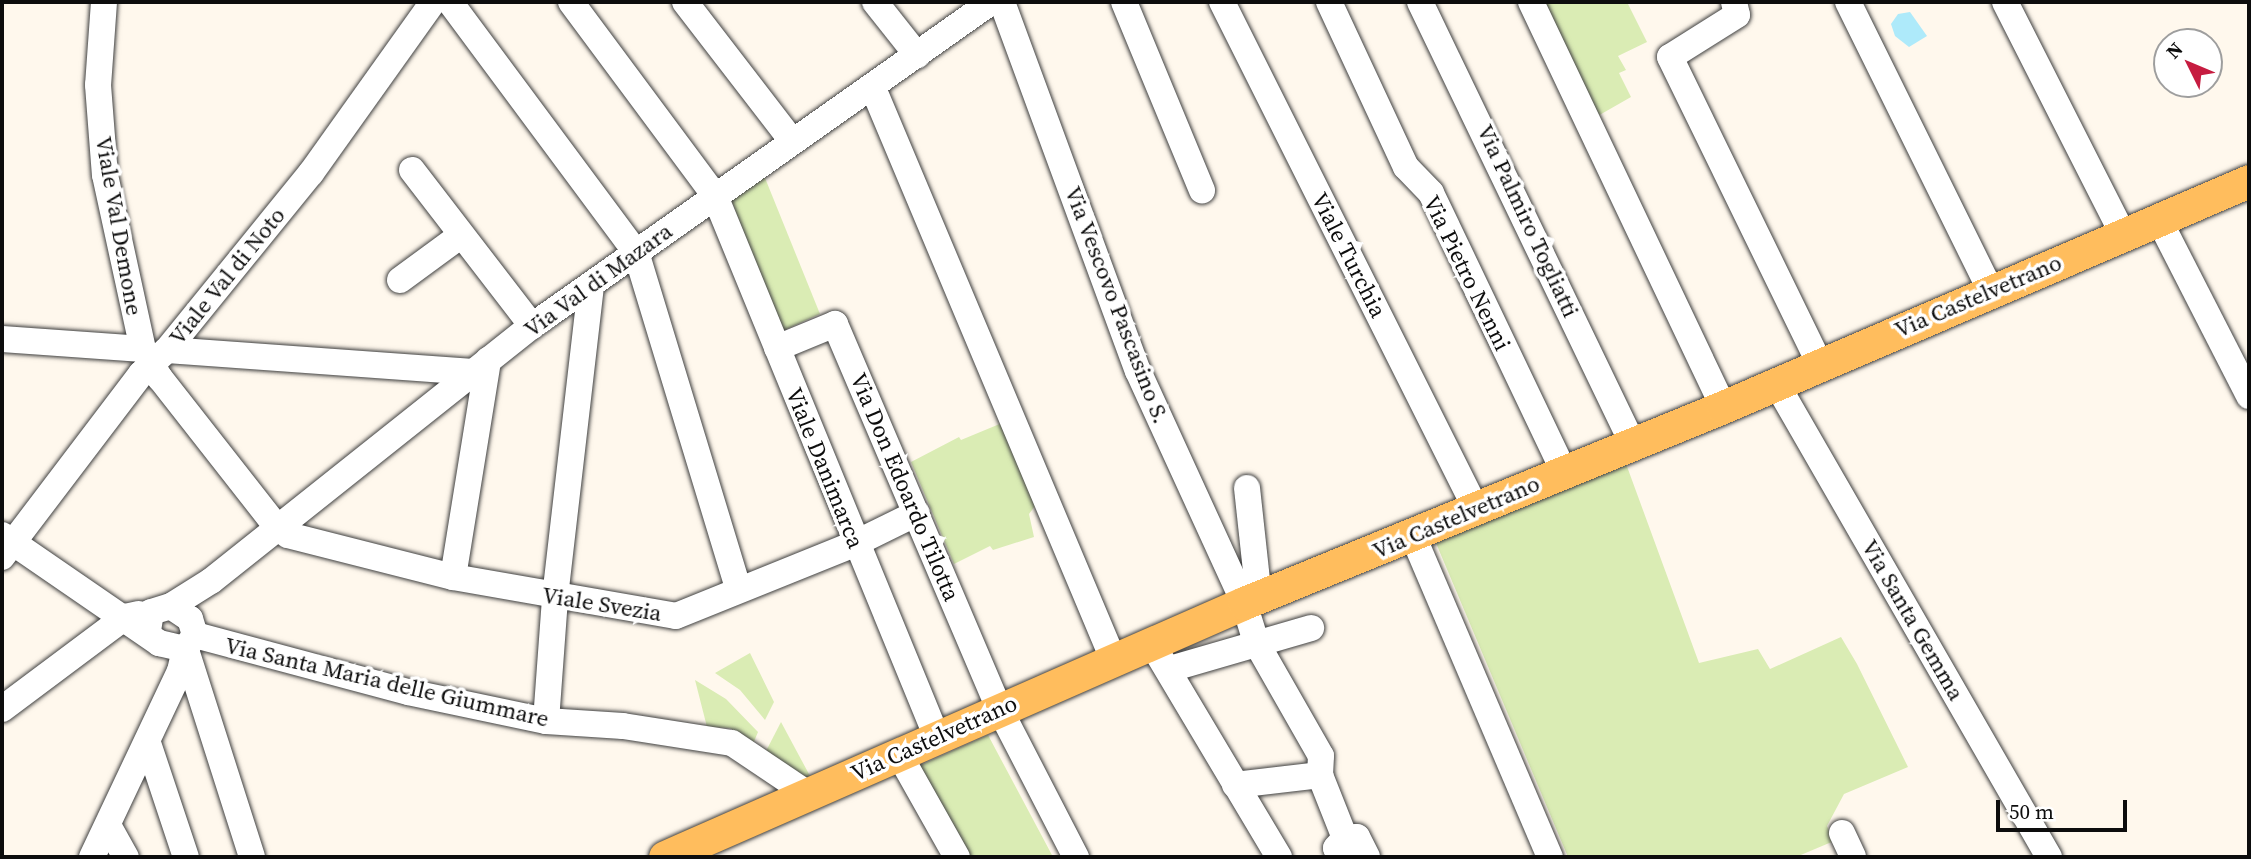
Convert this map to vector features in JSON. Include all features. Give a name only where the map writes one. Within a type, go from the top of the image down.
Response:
[{"type":"main road","name":"Via Castelvetrano","points":[[665,857],[938,740],[999,708],[1113,659],[1161,657],[1251,601],[1723,407],[2122,233],[2249,181]]},
{"type":"street","name":"Viale Val Demone","points":[[104,2],[98,85],[105,175],[154,354]]},
{"type":"street","name":"Viale Val di Noto","points":[[5,544],[154,354],[312,173],[433,2]]},
{"type":"street","points":[[450,2],[636,252],[739,590]]},
{"type":"street","name":"Viale Danimarca","points":[[571,2],[715,196],[854,544],[938,740]]},
{"type":"street","points":[[685,2],[792,141]]},
{"type":"street","points":[[875,2],[917,55]]},
{"type":"street","name":"Via Val di Mazara","points":[[157,616],[214,578],[276,526],[532,327],[991,2]]},
{"type":"street","name":"Via Vescovo Pascasino S.","points":[[1002,2],[1138,371],[1251,601]]},
{"type":"street","points":[[1124,2],[1202,190]]},
{"type":"street","name":"Viale Turchia","points":[[1222,2],[1476,509]]},
{"type":"street","name":"Via Pietro Nenni","points":[[1329,2],[1406,167],[1431,193],[1564,472]]},
{"type":"street","name":"Via Palmiro Togliatti","points":[[1420,2],[1632,443]]},
{"type":"street","points":[[1531,2],[1723,407]]},
{"type":"street","points":[[1734,2],[1737,16],[1670,57],[1820,364]]},
{"type":"street","points":[[1847,2],[1991,290]]},
{"type":"street","points":[[2004,2],[2122,233]]},
{"type":"street","points":[[873,88],[1113,659]]},
{"type":"street","points":[[412,170],[532,327]]},
{"type":"street","points":[[2158,218],[2249,396]]},
{"type":"street","points":[[400,280],[460,236]]},
{"type":"street","points":[[546,721],[555,597],[591,287]]},
{"type":"street","name":"Via Don Edoardo Tilotta","points":[[777,348],[835,324],[999,708],[1076,857]]},
{"type":"street","points":[[2,339],[154,354],[481,366],[453,577]]},
{"type":"street","points":[[154,354],[276,526]]},
{"type":"street","name":"Via Santa Gemma","points":[[1776,383],[2045,856]]},
{"type":"street","points":[[1247,488],[1251,601],[1256,642],[1321,756],[1320,775],[1343,848],[1357,837],[1367,857]]},
{"type":"street","name":"Viale Svezia","points":[[276,526],[288,534],[453,577],[555,597],[676,616],[854,544],[917,513]]},
{"type":"street","points":[[1413,536],[1550,857]]},
{"type":"street","points":[[5,544],[125,617],[157,616],[190,647],[252,857]]},
{"type":"street","points":[[92,857],[148,743],[190,647],[214,578]]},
{"type":"street","name":"Via Santa Maria delle Giummare","points":[[157,616],[159,643],[190,647],[546,721],[623,726],[732,743],[808,794]]},
{"type":"street","points":[[2,709],[125,617]]},
{"type":"street","points":[[1279,857],[1161,657],[1256,642],[1311,628]]},
{"type":"street","points":[[148,743],[186,857]]},
{"type":"street","points":[[900,756],[957,857]]},
{"type":"street","points":[[1235,785],[1320,775]]},
{"type":"street","points":[[108,825],[125,857]]},
{"type":"street","points":[[1842,833],[1853,857]]},
{"type":"green space","points":[[1541,2],[1627,2],[1647,42],[1618,56],[1626,70],[1619,73],[1631,97],[1596,117]]},
{"type":"green space","points":[[763,173],[820,314],[780,332],[730,196]]},
{"type":"green space","points":[[1002,423],[1038,502],[1029,514],[1034,537],[993,550],[990,546],[954,564],[911,462],[959,437],[961,440]]},
{"type":"green space","points":[[1625,461],[1699,663],[1758,649],[1770,669],[1841,637],[1857,664],[1908,767],[1844,794],[1827,826],[1834,841],[1796,857],[1568,857],[1436,543]]},
{"type":"green space","points":[[750,653],[774,702],[765,720],[740,690],[715,673]]},
{"type":"green space","points":[[695,680],[726,699],[758,732],[753,744],[730,728],[707,727]]},
{"type":"green space","points":[[781,722],[810,776],[804,779],[765,753]]},
{"type":"green space","points":[[988,735],[1053,857],[970,857],[916,767]]},
{"type":"water","points":[[1910,12],[1927,36],[1909,47],[1895,36],[1891,24],[1898,14]]}]
